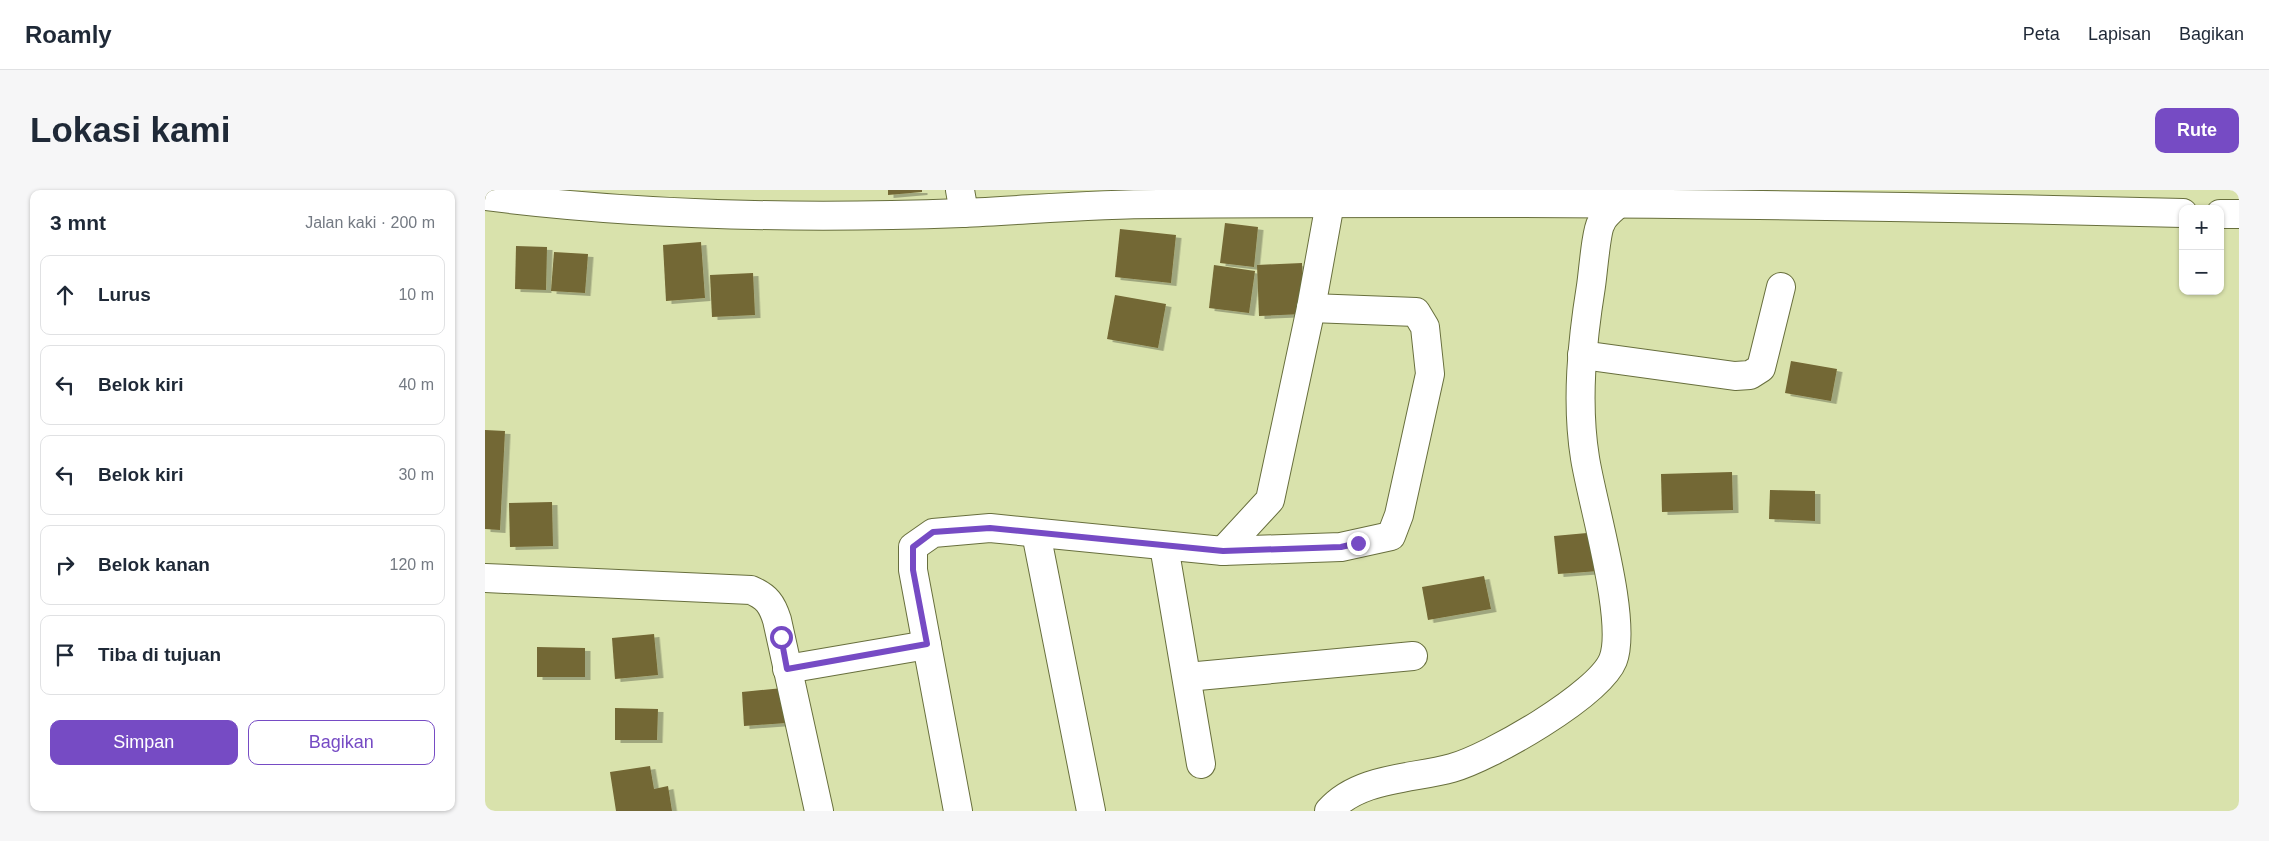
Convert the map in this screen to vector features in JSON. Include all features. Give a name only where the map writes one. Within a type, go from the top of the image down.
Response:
[{"type":"street","points":[[485,196],[532,202],[720,215],[962,201],[1082,205],[1330,203],[1565,196],[1620,202],[1936,198],[2179,213]]},
{"type":"street","points":[[1329,811],[1337,802],[1351,793],[1371,786],[1453,768],[1489,754],[1529,731],[1591,688],[1613,661],[1616,643],[1615,612],[1594,495],[1585,460],[1581,425],[1582,355],[1601,222],[1620,202]]},
{"type":"street","points":[[1223,551],[1270,500],[1311,308],[1330,203]]},
{"type":"street","points":[[2224,214],[2239,214]]},
{"type":"street","points":[[1582,355],[1735,376],[1750,375],[1761,368],[1781,287]]},
{"type":"street","points":[[958,811],[913,570],[913,547],[933,532],[990,528],[1223,551],[1341,547],[1391,536],[1399,515],[1429,374],[1425,327],[1416,312],[1311,308]]},
{"type":"street","points":[[1036,533],[1091,811]]},
{"type":"street","points":[[1164,546],[1201,764]]},
{"type":"street","points":[[485,578],[751,590],[764,596],[773,606],[819,811]]},
{"type":"street","points":[[787,669],[927,644]]},
{"type":"street","points":[[1187,678],[1413,656]]},
{"type":"building","points":[[888,190],[922,190],[922,192],[888,195]]},
{"type":"building","points":[[1225,223],[1258,227],[1254,267],[1220,263]]},
{"type":"building","points":[[1120,229],[1176,235],[1171,283],[1115,277]]},
{"type":"building","points":[[701,242],[705,298],[666,301],[663,245]]},
{"type":"building","points":[[516,246],[547,247],[546,290],[515,289]]},
{"type":"building","points":[[554,252],[588,254],[585,293],[551,291]]},
{"type":"building","points":[[1302,263],[1303,314],[1259,316],[1257,265]]},
{"type":"building","points":[[1214,265],[1255,271],[1249,313],[1209,308]]},
{"type":"building","points":[[753,273],[755,315],[712,317],[710,275]]},
{"type":"building","points":[[1115,295],[1166,304],[1158,348],[1107,339]]},
{"type":"building","points":[[1791,361],[1837,369],[1831,401],[1785,393]]},
{"type":"building","points":[[485,430],[505,431],[500,530],[485,529]]},
{"type":"building","points":[[1732,472],[1733,510],[1662,512],[1661,474]]},
{"type":"building","points":[[1770,490],[1815,491],[1815,521],[1769,519]]},
{"type":"building","points":[[552,502],[553,546],[510,547],[509,503]]},
{"type":"building","points":[[1609,531],[1612,570],[1558,574],[1554,536]]},
{"type":"building","points":[[1484,576],[1491,609],[1428,620],[1422,587]]},
{"type":"building","points":[[654,634],[658,675],[615,679],[612,638]]},
{"type":"building","points":[[537,647],[585,648],[585,677],[537,677]]},
{"type":"building","points":[[783,688],[786,723],[744,726],[742,692]]},
{"type":"building","points":[[615,708],[658,709],[657,740],[615,740]]},
{"type":"building","points":[[650,766],[654,789],[668,786],[672,811],[616,811],[610,772]]},
{"type":"route","points":[[781,637],[787,669],[927,644],[913,570],[913,547],[933,532],[990,528],[1223,551],[1341,547],[1358,543]]}]
